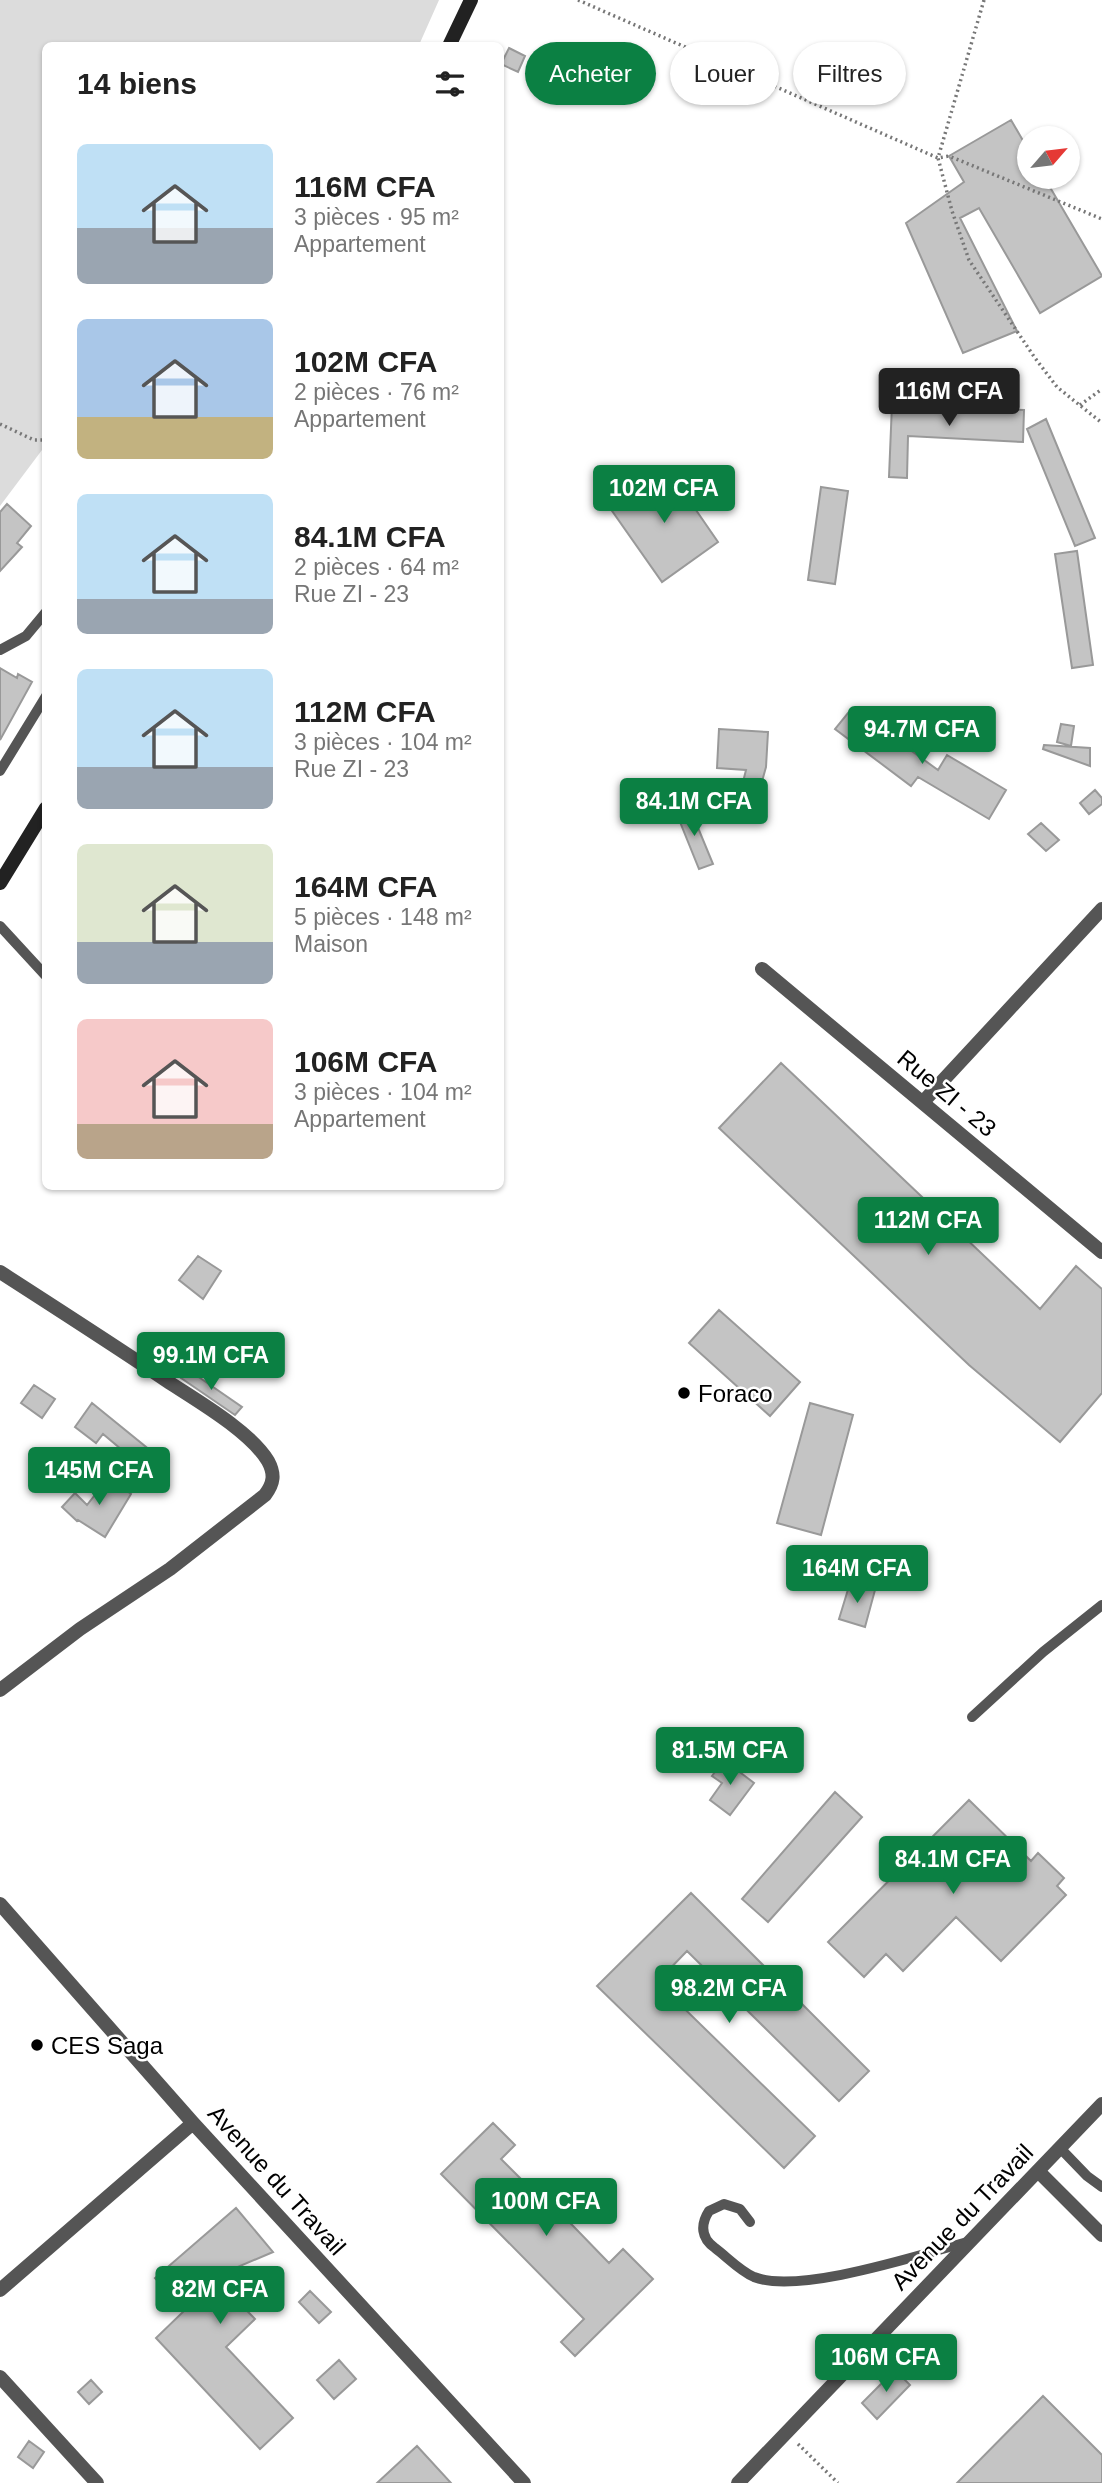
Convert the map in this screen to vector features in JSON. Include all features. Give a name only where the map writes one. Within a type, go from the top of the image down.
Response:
[{"type":"main road","points":[[451,42],[471,0]]},
{"type":"main road","points":[[0,883],[42,815]]},
{"type":"street","points":[[923,1102],[1102,909]]},
{"type":"street","name":"Rue ZI - 23","points":[[762,969],[1102,1252]]},
{"type":"street","points":[[0,1272],[208,1407],[250,1440],[266,1458],[273,1472],[273,1484],[265,1495],[170,1569],[80,1629],[0,1690]]},
{"type":"street","name":"Avenue du Travail","points":[[0,1904],[193,2123],[524,2483]]},
{"type":"street","name":"Avenue du Travail","points":[[738,2483],[1102,2104]]},
{"type":"street","points":[[0,2290],[193,2123]]},
{"type":"street","points":[[1038,2171],[1102,2235]]},
{"type":"street","points":[[0,2377],[97,2483]]},
{"type":"lane","points":[[0,650],[41,625]]},
{"type":"lane","points":[[0,771],[42,703]]},
{"type":"lane","points":[[0,926],[42,972]]},
{"type":"lane","points":[[972,1717],[1043,1652],[1102,1605]]},
{"type":"lane","points":[[1060,2148],[1087,2176],[1102,2187]]},
{"type":"lane","points":[[750,2222],[740,2209],[724,2204],[709,2211],[704,2218],[703,2235],[709,2245],[754,2277],[785,2282],[841,2275],[971,2241]]},
{"type":"path","points":[[578,0],[938,158],[948,156],[1102,219]]},
{"type":"path","points":[[984,0],[938,158],[952,211],[969,260],[1035,358],[1057,387],[1102,423]]},
{"type":"path","points":[[1080,405],[1102,389]]},
{"type":"path","points":[[0,424],[34,440],[42,440]]},
{"type":"path","points":[[786,2433],[838,2483]]},
{"type":"shaded area","points":[[0,0],[439,0],[420,42],[42,42],[42,450],[0,506]]},
{"type":"building","points":[[509,48],[525,56],[518,72],[504,65]]},
{"type":"building","points":[[1011,120],[1017,130],[1017,189],[1051,189],[1102,276],[1040,313],[979,208],[960,218],[1017,331],[963,353],[906,223],[964,182],[949,156]]},
{"type":"building","points":[[892,404],[1024,410],[1023,442],[908,436],[907,478],[889,477]]},
{"type":"building","points":[[1046,419],[1095,538],[1075,546],[1027,429]]},
{"type":"building","points":[[667,468],[718,542],[662,582],[610,508]]},
{"type":"building","points":[[821,487],[848,491],[835,584],[808,580]]},
{"type":"building","points":[[7,504],[31,526],[17,543],[22,547],[0,571],[0,512]]},
{"type":"building","points":[[1077,551],[1093,665],[1072,668],[1055,554]]},
{"type":"building","points":[[0,668],[17,678],[18,674],[32,682],[0,740]]},
{"type":"building","points":[[852,708],[938,770],[947,755],[1006,790],[989,819],[918,777],[911,786],[835,729]]},
{"type":"building","points":[[1061,724],[1074,726],[1071,746],[1057,742]]},
{"type":"building","points":[[719,729],[768,732],[766,767],[757,799],[740,794],[746,770],[717,768]]},
{"type":"building","points":[[1044,745],[1090,748],[1090,766],[1043,749]]},
{"type":"building","points":[[1095,790],[1102,798],[1102,804],[1089,814],[1080,803]]},
{"type":"building","points":[[689,806],[713,864],[699,869],[676,812]]},
{"type":"building","points":[[1041,823],[1059,840],[1046,851],[1028,834]]},
{"type":"building","points":[[781,1063],[1040,1309],[1076,1266],[1102,1289],[1102,1393],[1060,1442],[969,1365],[719,1128]]},
{"type":"building","points":[[198,1256],[221,1271],[203,1299],[179,1280]]},
{"type":"building","points":[[719,1310],[800,1382],[770,1416],[689,1343]]},
{"type":"building","points":[[187,1369],[242,1407],[235,1415],[181,1378]]},
{"type":"building","points":[[34,1385],[55,1399],[42,1418],[21,1403]]},
{"type":"building","points":[[92,1403],[151,1451],[140,1465],[103,1434],[96,1443],[75,1427]]},
{"type":"building","points":[[810,1403],[853,1415],[821,1535],[777,1523]]},
{"type":"building","points":[[109,1477],[131,1494],[105,1537],[77,1521],[62,1507],[75,1493],[87,1505]]},
{"type":"building","points":[[800,1563],[814,1575],[803,1589],[788,1577]]},
{"type":"building","points":[[850,1583],[875,1590],[865,1627],[839,1619]]},
{"type":"building","points":[[724,1760],[754,1783],[730,1815],[710,1800],[722,1783],[712,1776]]},
{"type":"building","points":[[835,1792],[862,1817],[768,1922],[742,1899]]},
{"type":"building","points":[[969,1800],[1031,1861],[1038,1853],[1064,1878],[1057,1886],[1066,1895],[1001,1961],[956,1917],[903,1971],[886,1954],[864,1977],[828,1942]]},
{"type":"building","points":[[691,1893],[869,2071],[839,2101],[687,1951],[657,1982],[815,2136],[784,2168],[597,1986]]},
{"type":"building","points":[[493,2123],[515,2145],[501,2159],[541,2199],[544,2196],[609,2263],[623,2249],[653,2279],[575,2356],[561,2342],[584,2319],[441,2174]]},
{"type":"building","points":[[236,2208],[273,2252],[214,2277],[255,2319],[226,2347],[293,2418],[260,2449],[156,2338],[184,2311],[155,2278]]},
{"type":"building","points":[[310,2291],[331,2312],[319,2323],[299,2302]]},
{"type":"building","points":[[339,2360],[356,2379],[334,2399],[317,2380]]},
{"type":"building","points":[[895,2370],[910,2385],[877,2419],[862,2403]]},
{"type":"building","points":[[91,2380],[102,2392],[89,2404],[78,2392]]},
{"type":"building","points":[[1043,2396],[1102,2455],[1102,2483],[957,2483]]},
{"type":"building","points":[[29,2441],[44,2452],[33,2468],[18,2457]]},
{"type":"building","points":[[417,2446],[451,2483],[377,2483]]},
{"type":"place","name":"Foraco","points":[[684,1393]]},
{"type":"place","name":"CES Saga","points":[[37,2045]]}]
